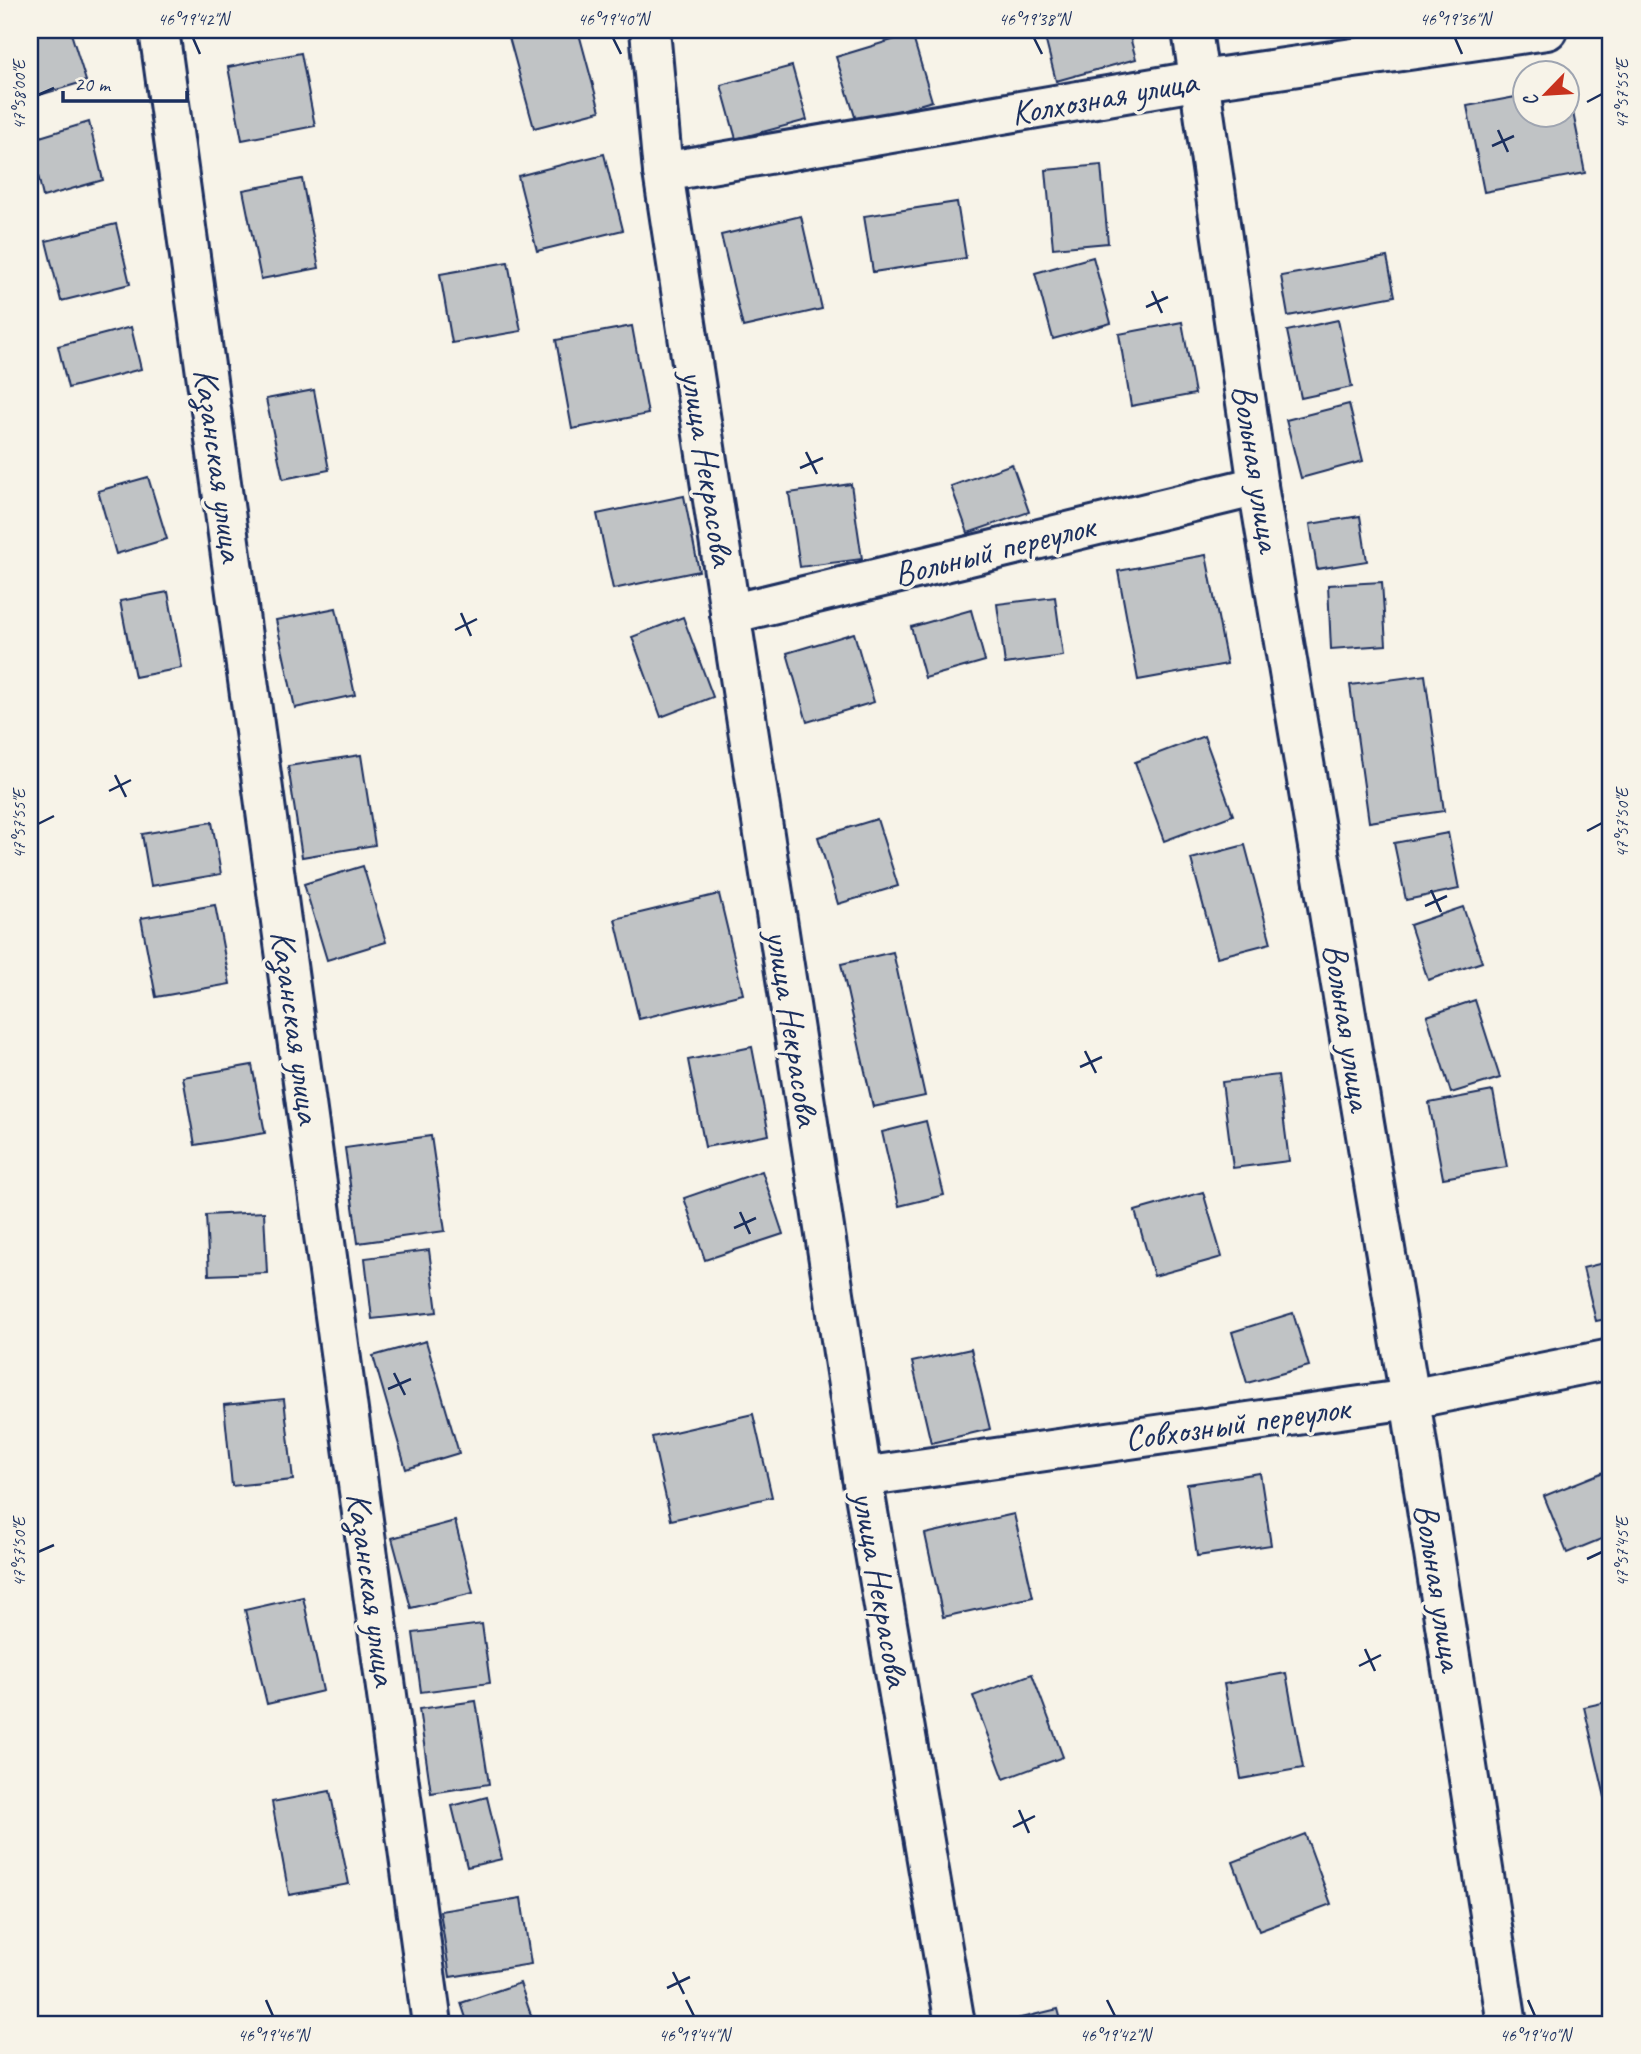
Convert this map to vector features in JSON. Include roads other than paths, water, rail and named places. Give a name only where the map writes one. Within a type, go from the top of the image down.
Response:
[{"type":"street","name":"Казанская улица","points":[[159,30],[432,2024]]},
{"type":"street","name":"улица Некрасова","points":[[650,30],[663,172],[862,1477],[955,2024]]},
{"type":"street","name":"Вольная улица","points":[[1192,30],[1258,486],[1410,1399],[1507,2024]]},
{"type":"street","name":"Колхозная улица","points":[[663,172],[1200,80],[1547,30]]},
{"type":"street","name":"Вольный переулок","points":[[730,614],[1258,486]]},
{"type":"street","name":"Совхозный переулок","points":[[862,1477],[1410,1399],[1611,1359]]}]
